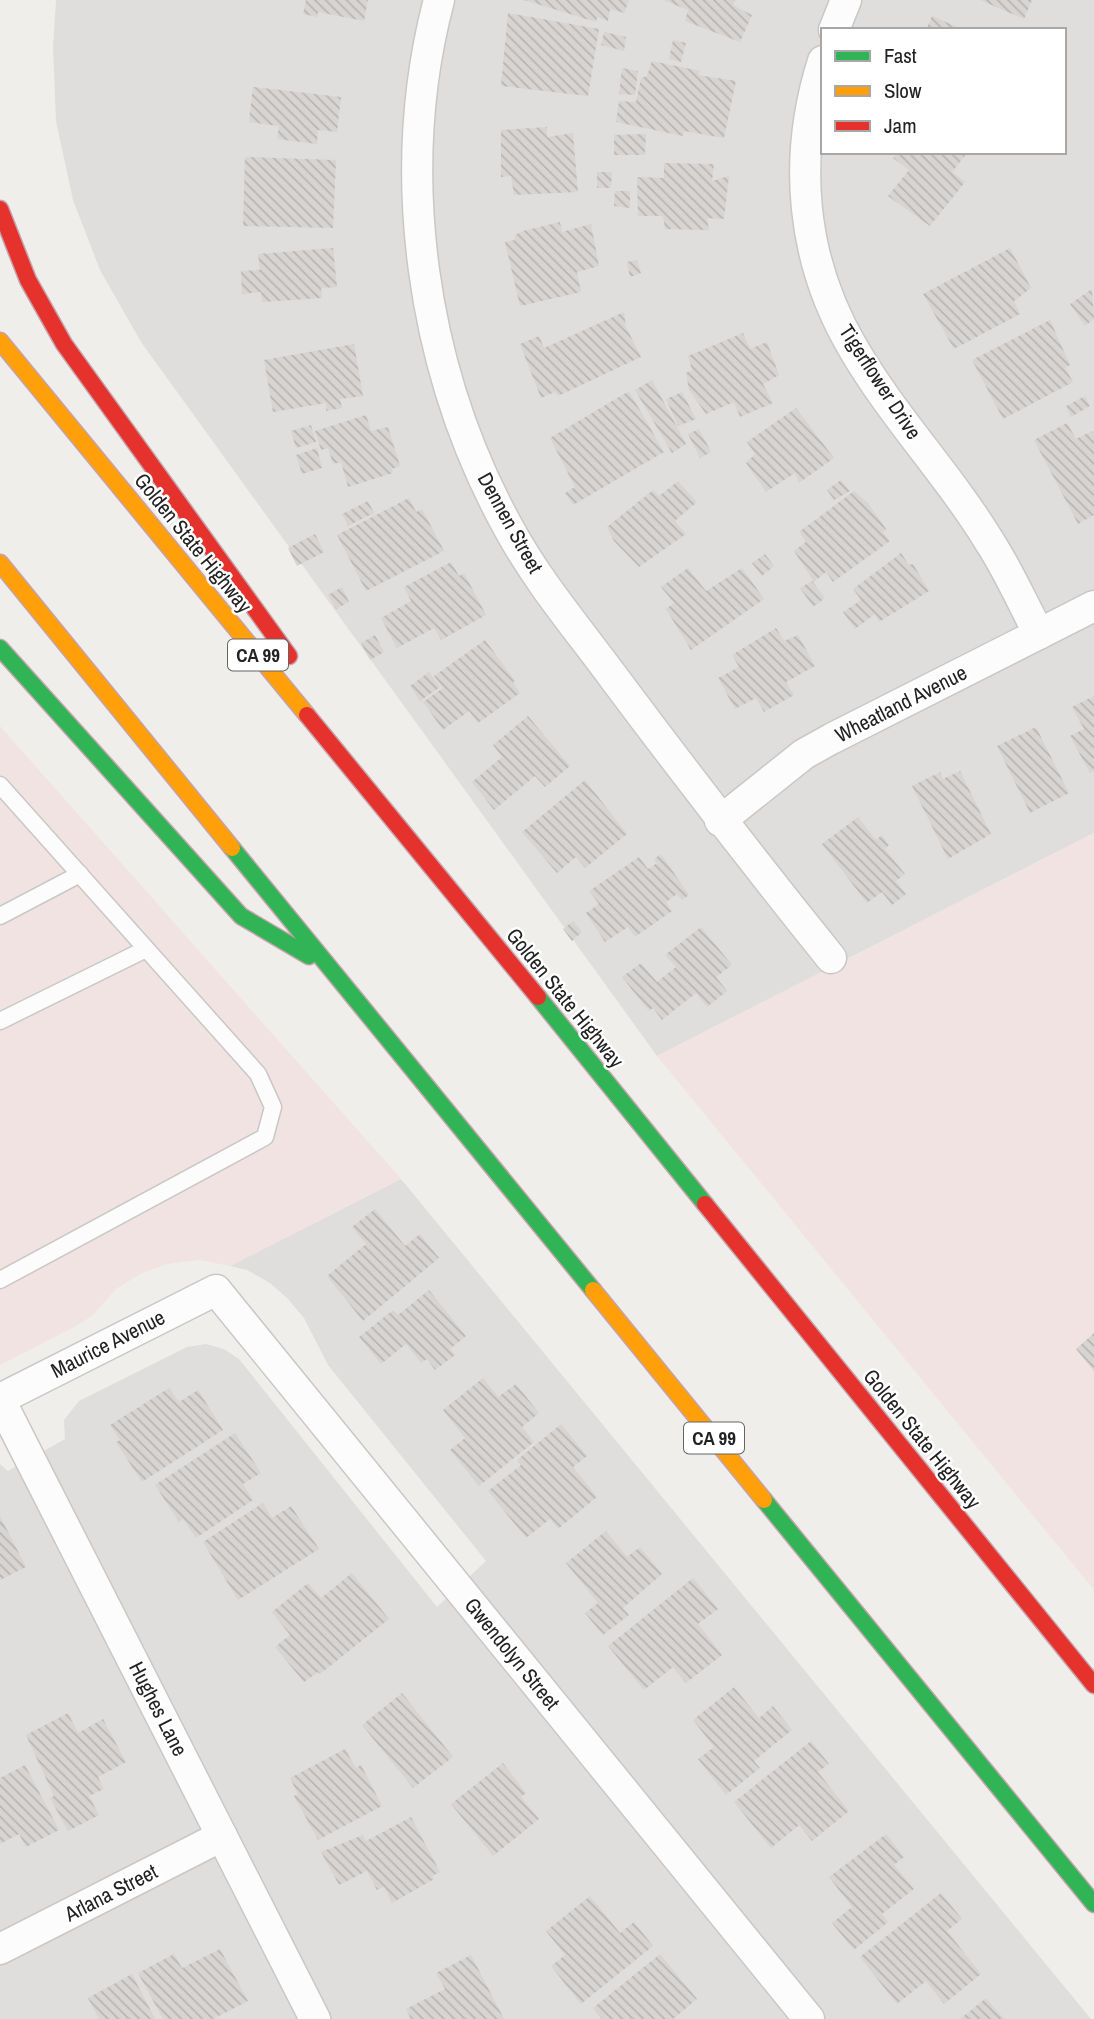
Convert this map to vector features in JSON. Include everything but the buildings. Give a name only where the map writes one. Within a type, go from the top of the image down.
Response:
[{"type":"highway","points":[[0,209],[28,281],[64,344],[298,668]]},
{"type":"highway","name":"Golden State Highway","points":[[0,341],[516,970],[1094,1685]]},
{"type":"highway","name":"CA 99","points":[[0,563],[1094,1904]]},
{"type":"highway","points":[[0,648],[242,916],[333,971]]},
{"type":"highway","points":[[354,747],[516,970]]},
{"type":"street","name":"Dennen Street","points":[[439,0],[421,97],[417,175],[420,239],[431,315],[450,390],[476,462],[529,564],[720,821],[831,958]]},
{"type":"street","points":[[835,28],[846,0]]},
{"type":"street","name":"Tigerflower Drive","points":[[821,67],[812,94],[804,148],[805,202],[813,249],[829,301],[853,349],[992,544],[1039,634]]},
{"type":"street","name":"Wheatland Avenue","points":[[720,821],[804,754],[1094,606]]},
{"type":"street","name":"Maurice Avenue","points":[[0,1400],[216,1290]]},
{"type":"street","name":"Gwendolyn Street","points":[[216,1290],[808,2019]]},
{"type":"street","name":"Hughes Lane","points":[[0,1400],[315,2019]]},
{"type":"street","name":"Arlana Street","points":[[0,1949],[222,1836]]},
{"type":"lane","points":[[0,785],[258,1073],[273,1107],[265,1137],[0,1280]]},
{"type":"lane","points":[[0,916],[80,874]]},
{"type":"lane","points":[[0,1021],[146,949]]},
{"type":"shaded area","points":[[56,0],[1094,0],[1094,833],[657,1056],[141,342],[100,270],[73,200],[56,121],[53,47]]},
{"type":"shaded area","points":[[0,726],[401,1179],[230,1266],[199,1260],[167,1264],[142,1273],[116,1289],[92,1316],[0,1365]]},
{"type":"shaded area","points":[[1094,833],[1094,1590],[657,1056]]},
{"type":"shaded area","points":[[401,1179],[1091,2019],[0,2019],[0,1464],[8,1471],[65,1439],[64,1420],[79,1401],[187,1347],[206,1344],[224,1349],[239,1359],[437,1607],[486,1561],[328,1365],[304,1318],[287,1298],[270,1283],[247,1270],[230,1266]]},
{"type":"traffic: fast","points":[[0,648],[241,916],[309,956]]},
{"type":"traffic: fast","points":[[232,848],[593,1290]]},
{"type":"traffic: fast","points":[[538,997],[705,1204]]},
{"type":"traffic: fast","points":[[764,1500],[1094,1904]]},
{"type":"traffic: slow","points":[[0,341],[307,715]]},
{"type":"traffic: slow","points":[[0,563],[232,848]]},
{"type":"traffic: slow","points":[[593,1290],[764,1500]]},
{"type":"traffic: jam","points":[[0,209],[28,280],[64,344],[289,656]]},
{"type":"traffic: jam","points":[[307,715],[538,997]]},
{"type":"traffic: jam","points":[[705,1204],[1094,1685]]}]
